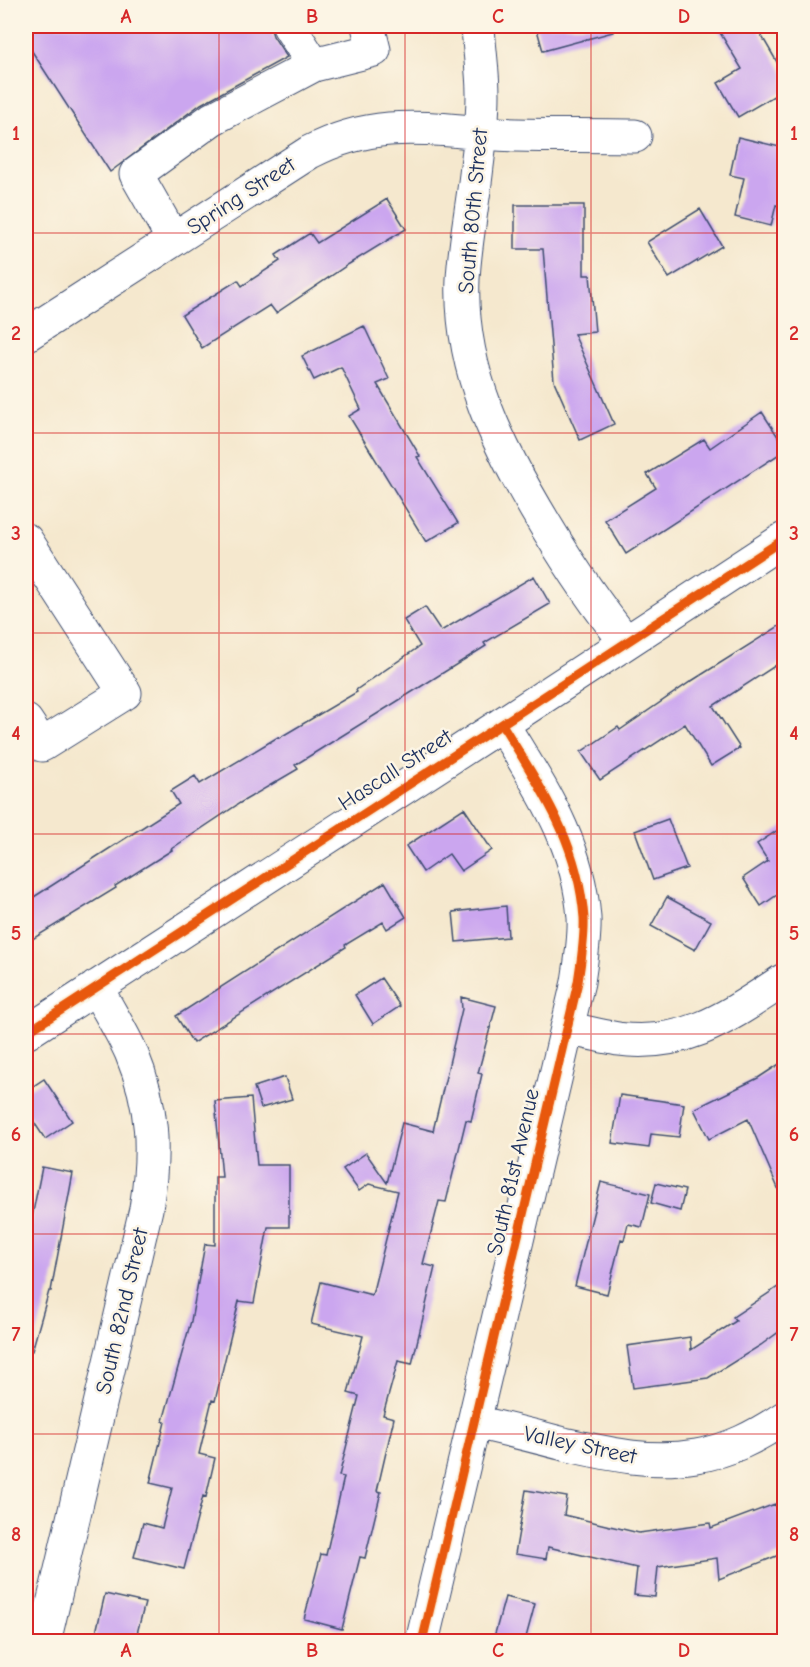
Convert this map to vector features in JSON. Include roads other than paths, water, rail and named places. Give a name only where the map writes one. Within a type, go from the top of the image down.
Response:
[{"type":"street","points":[[289,26],[314,65]]},
{"type":"street","points":[[173,239],[136,174],[212,119],[314,65],[374,50],[368,26]]},
{"type":"street","name":"South 80th Street","points":[[478,26],[483,94],[463,282],[466,332],[477,384],[494,433],[517,477],[570,566],[606,618],[626,642]]},
{"type":"street","name":"Spring Street","points":[[26,335],[310,152],[358,132],[392,127],[515,135],[635,136]]},
{"type":"street","name":"Hascall Street","points":[[26,1033],[784,538]]},
{"type":"street","points":[[26,540],[125,693],[42,745],[26,721]]},
{"type":"street","name":"South 81st Avenue","points":[[422,1641],[578,982],[583,948],[584,919],[579,882],[571,850],[557,817],[502,724]]},
{"type":"street","points":[[567,1028],[619,1039],[659,1040],[678,1037],[693,1033],[727,1017],[784,980]]},
{"type":"street","name":"South 82nd Street","points":[[44,1641],[152,1173],[151,1125],[143,1084],[130,1050],[96,987]]},
{"type":"street","name":"Valley Street","points":[[475,1422],[626,1458],[659,1460],[697,1456],[732,1446],[760,1434],[784,1418]]}]
